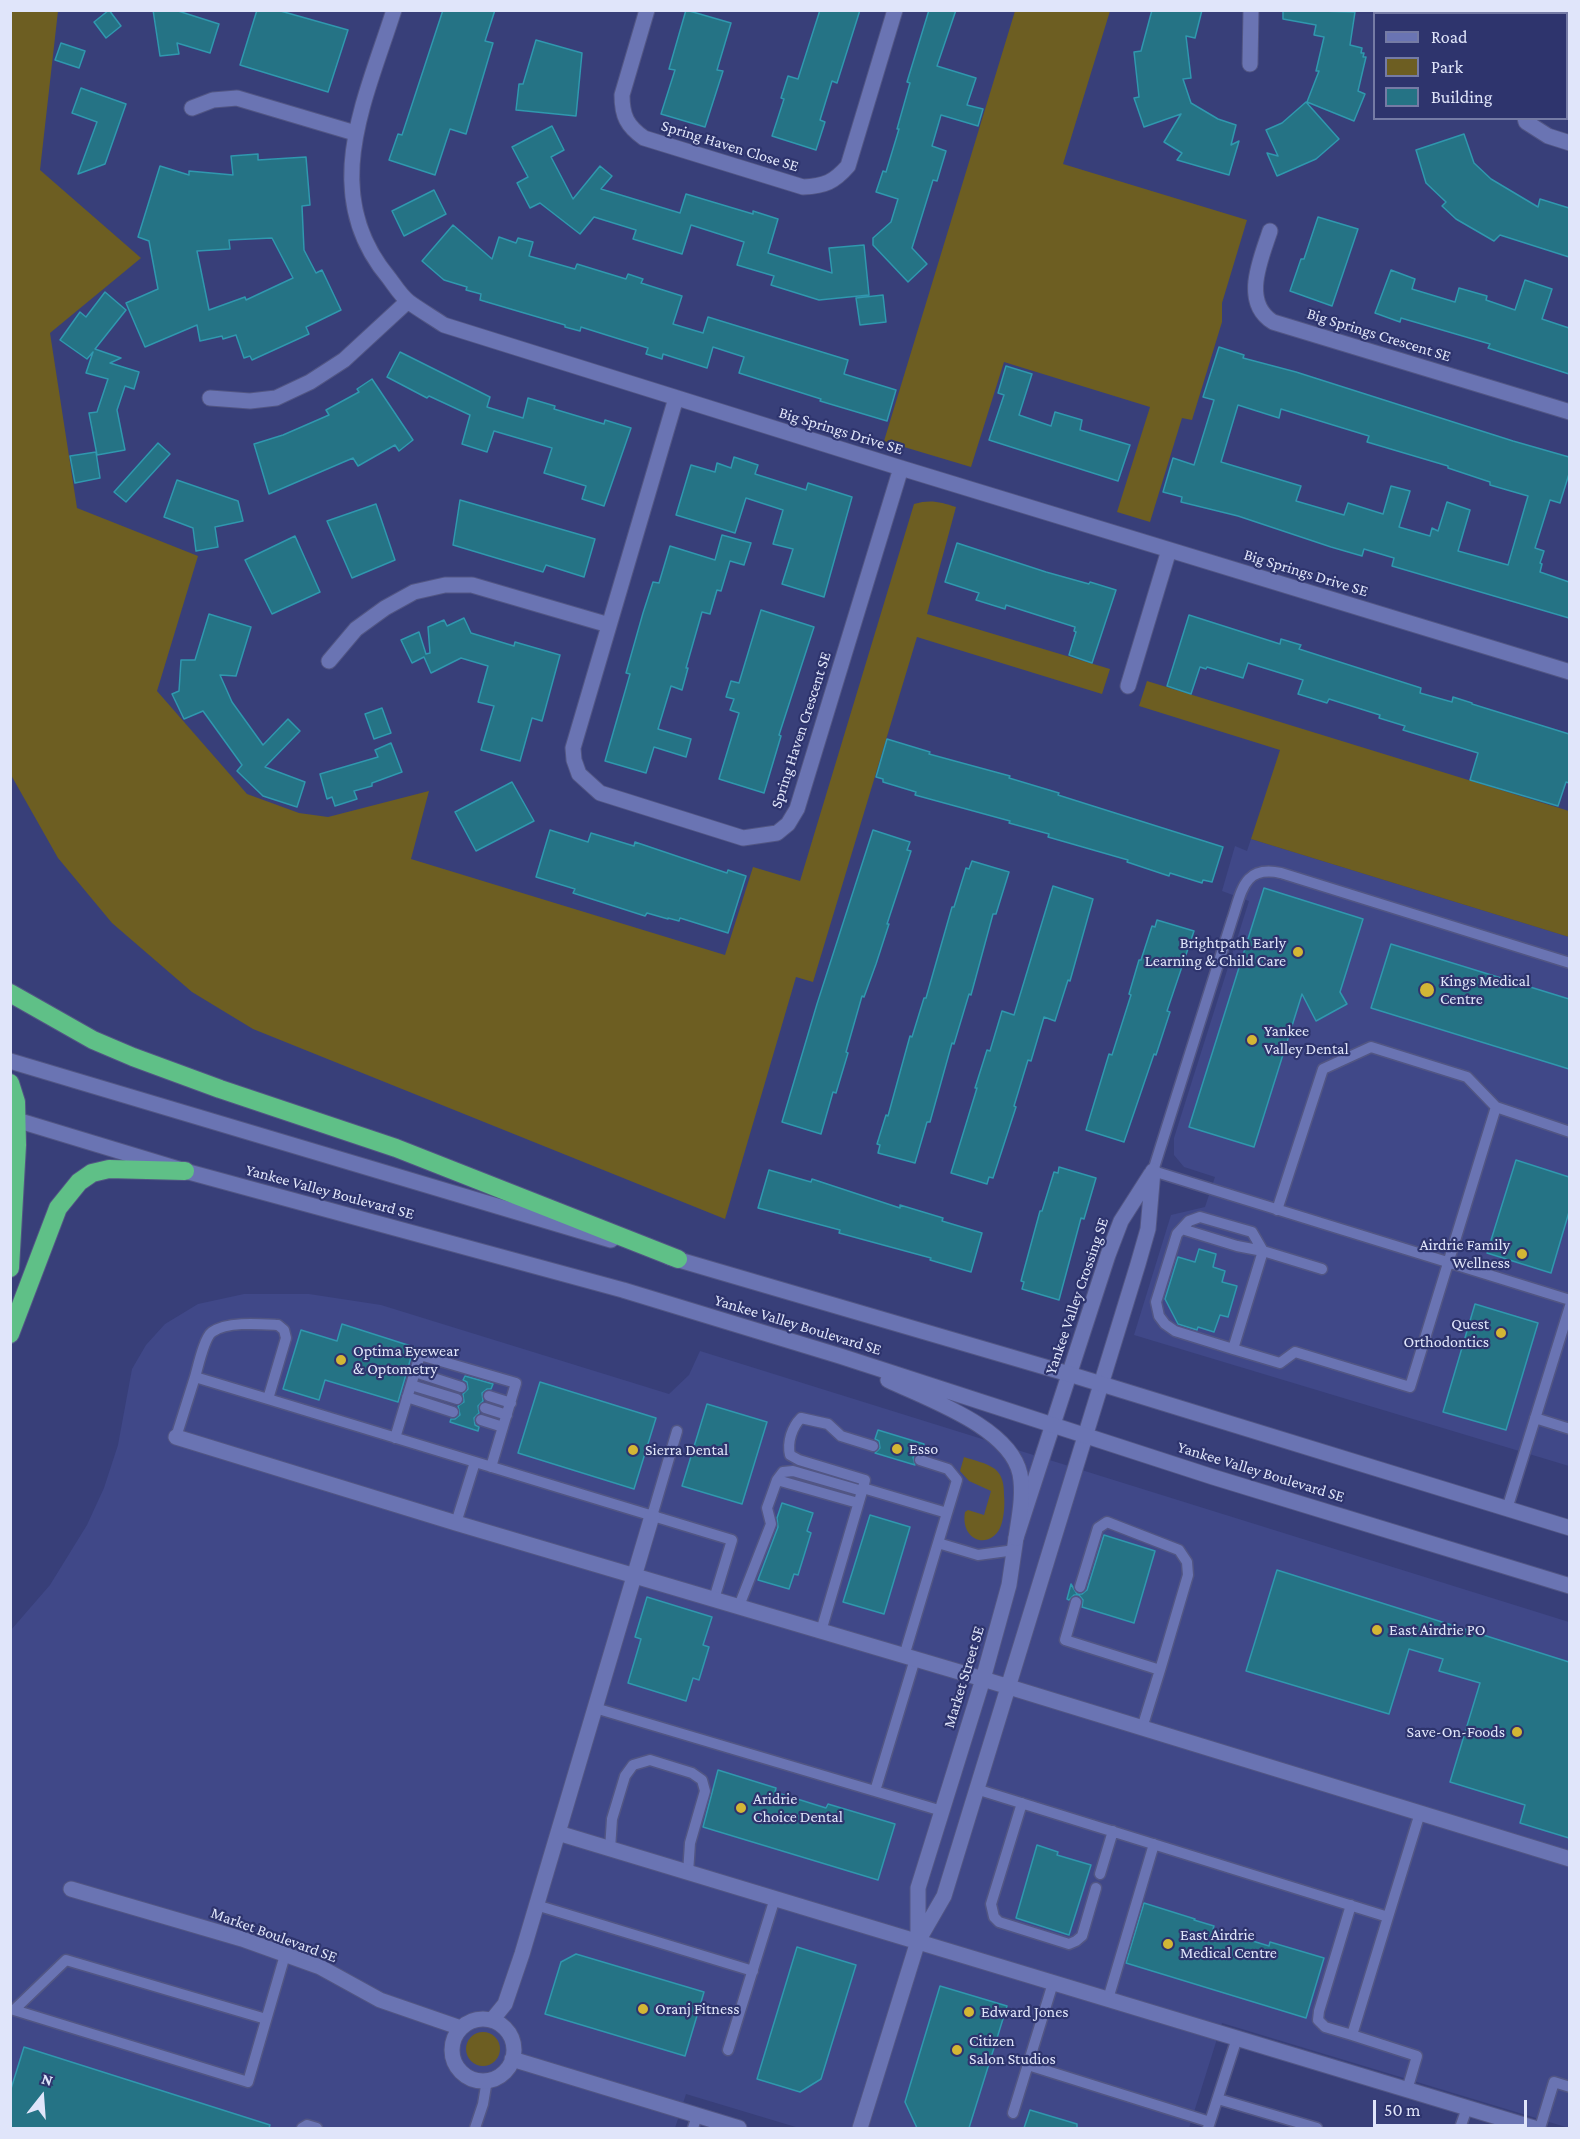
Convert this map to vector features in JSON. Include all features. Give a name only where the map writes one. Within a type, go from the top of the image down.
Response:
[{"type":"highway","points":[[10,993],[93,1040],[133,1057],[396,1148],[678,1259]]},
{"type":"highway","points":[[10,1083],[16,1102],[14,1216],[10,1268]]},
{"type":"highway","points":[[10,1334],[58,1208],[79,1182],[92,1173],[109,1169],[185,1171]]},
{"type":"street","name":"Big Springs Drive SE","points":[[394,10],[355,133],[350,167],[353,198],[359,228],[373,259],[408,301],[444,325],[901,468],[1569,672]]},
{"type":"street","name":"Spring Haven Close SE","points":[[647,10],[622,95],[622,109],[626,122],[632,130],[644,138],[803,187],[829,183],[848,166],[896,10]]},
{"type":"street","points":[[1250,64],[1251,10]]},
{"type":"street","points":[[192,108],[213,100],[237,98],[355,133]]},
{"type":"street","points":[[1526,120],[1548,136],[1569,143]]},
{"type":"street","name":"Big Springs Crescent SE","points":[[1270,231],[1255,280],[1259,306],[1264,316],[1274,322],[1569,412]]},
{"type":"street","points":[[210,398],[250,401],[276,398],[310,382],[344,360],[408,301]]},
{"type":"street","name":"Spring Haven Crescent SE","points":[[676,398],[573,748],[574,760],[579,774],[600,793],[743,838],[777,833],[788,824],[798,809],[901,468]]},
{"type":"street","points":[[1128,686],[1169,550]]},
{"type":"street","points":[[329,661],[356,629],[385,608],[414,592],[445,585],[472,585],[609,625]]},
{"type":"street","name":"Yankee Valley Boulevard SE","points":[[10,1061],[1069,1374],[1569,1528]]},
{"type":"street","name":"Yankee Valley Boulevard SE","points":[[14,1119],[185,1171],[623,1290],[840,1356],[1213,1477],[1569,1586]]},
{"type":"street","points":[[1086,1435],[1148,1229],[1153,1171]]},
{"type":"street","name":"Yankee Valley Crossing SE","points":[[1053,1424],[1121,1221],[1153,1171]]},
{"type":"street","points":[[840,1356],[978,1424],[998,1439],[1009,1451],[1019,1470],[1021,1496],[1016,1544]]},
{"type":"street","name":"Market Street SE","points":[[918,1941],[918,1888],[983,1679],[1010,1585],[1016,1544],[1053,1424]]},
{"type":"street","name":"Market Street SE","points":[[860,2128],[918,1941],[944,1896],[1086,1435]]},
{"type":"street","points":[[176,1437],[456,1523],[983,1679],[1569,1860]]},
{"type":"street","points":[[492,2020],[505,2004],[652,1516]]},
{"type":"street","points":[[558,1833],[1533,2128]]},
{"type":"street","name":"Market Boulevard SE","points":[[71,1888],[242,1939],[320,1967],[380,2000],[461,2028]]},
{"type":"street","points":[[492,2020],[510,2035],[514,2047],[512,2059],[507,2069],[498,2076],[487,2080],[476,2079],[466,2075],[458,2067],[453,2058],[452,2047],[455,2036],[470,2021],[492,2020]]},
{"type":"street","points":[[512,2059],[695,2122],[740,2128]]},
{"type":"lane","points":[[1569,963],[1281,873],[1269,870],[1255,873],[1246,880],[1232,920],[1153,1171],[1569,1300]]},
{"type":"lane","points":[[1277,1210],[1323,1070],[1371,1047],[1467,1077],[1496,1107],[1569,1132]]},
{"type":"lane","points":[[1233,1349],[1263,1251],[1252,1232],[1200,1217],[1189,1221],[1177,1234],[1156,1302],[1159,1316],[1165,1324],[1175,1331],[1233,1349],[1280,1363],[1296,1352],[1410,1387],[1496,1107]]},
{"type":"lane","points":[[1182,1229],[1322,1269]]},
{"type":"lane","points":[[1507,1509],[1569,1306]]},
{"type":"lane","points":[[176,1437],[207,1338],[212,1332],[243,1324],[278,1325],[284,1330],[286,1338],[268,1399]]},
{"type":"lane","points":[[395,1438],[420,1355],[516,1383],[491,1467]]},
{"type":"lane","points":[[415,1372],[461,1387]]},
{"type":"lane","points":[[195,1377],[732,1539],[714,1599]]},
{"type":"lane","points":[[411,1385],[457,1400]]},
{"type":"lane","points":[[489,1396],[511,1402]]},
{"type":"lane","points":[[407,1397],[453,1412]]},
{"type":"lane","points":[[485,1408],[507,1415]]},
{"type":"lane","points":[[820,1631],[865,1480],[799,1460],[790,1455],[788,1446],[795,1425],[801,1418],[828,1424],[842,1436],[873,1446]]},
{"type":"lane","points":[[1535,1418],[1569,1429]]},
{"type":"lane","points":[[481,1420],[503,1427]]},
{"type":"lane","points":[[652,1516],[677,1431]]},
{"type":"lane","points":[[875,1791],[938,1543],[957,1480],[948,1468],[920,1460]]},
{"type":"lane","points":[[456,1523],[475,1462]]},
{"type":"lane","points":[[739,1606],[771,1524],[768,1508],[777,1480],[783,1472],[793,1471],[947,1513]]},
{"type":"lane","points":[[777,1480],[858,1503]]},
{"type":"lane","points":[[1080,1587],[1098,1528],[1107,1522],[1179,1550],[1187,1562],[1188,1575],[1142,1728]]},
{"type":"lane","points":[[938,1543],[978,1555],[1016,1544]]},
{"type":"lane","points":[[1076,1602],[1065,1640],[1160,1670]]},
{"type":"lane","points":[[595,1708],[942,1811]]},
{"type":"lane","points":[[610,1849],[612,1819],[625,1776],[633,1765],[650,1760],[661,1763],[692,1773],[702,1780],[705,1791],[690,1843],[688,1873]]},
{"type":"lane","points":[[976,1789],[1388,1917]]},
{"type":"lane","points":[[1022,1803],[991,1904],[994,1917],[999,1922],[1069,1944],[1082,1936],[1096,1887]]},
{"type":"lane","points":[[1352,2035],[1420,1814]]},
{"type":"lane","points":[[1100,1874],[1113,1831]]},
{"type":"lane","points":[[1108,1999],[1154,1844]]},
{"type":"lane","points":[[728,2050],[775,1899]]},
{"type":"lane","points":[[536,1905],[753,1971]]},
{"type":"lane","points":[[1351,1905],[1318,2012],[1318,2020],[1325,2026],[1417,2056],[1407,2090]]},
{"type":"lane","points":[[266,2019],[66,1960],[12,2012],[248,2082],[285,1955]]},
{"type":"lane","points":[[1013,2113],[1053,1983]]},
{"type":"lane","points":[[1028,2065],[1209,2125],[1237,2038]]},
{"type":"lane","points":[[475,2128],[483,2104],[487,2080]]},
{"type":"lane","points":[[1540,2128],[1554,2082],[1569,2087]]},
{"type":"lane","points":[[1218,2099],[1317,2128]]},
{"type":"lane","points":[[1460,2128],[1467,2108]]},
{"type":"lane","points":[[302,2128],[307,2126],[317,2128]]},
{"type":"shaded area","points":[[1251,839],[1569,937],[1569,1466],[1134,1335],[1171,1215],[1205,1207],[1215,1177],[1184,1167],[1174,1155],[1174,1138],[1249,901],[1222,891],[1235,846],[1247,851]]},
{"type":"shaded area","points":[[244,1294],[309,1294],[381,1305],[669,1394],[689,1375],[700,1351],[1569,1622],[1569,2128],[1222,2023],[1189,2128],[799,2128],[686,2094],[675,2128],[11,2128],[11,1630],[50,1585],[87,1525],[104,1488],[118,1445],[132,1369],[146,1345],[165,1324],[198,1304]]},
{"type":"green space","points":[[10,11],[58,11],[40,170],[141,258],[50,333],[77,508],[198,556],[157,691],[247,794],[299,813],[328,817],[429,791],[411,859],[725,955],[753,867],[800,881],[914,504],[935,502],[956,507],[927,614],[1110,669],[1102,694],[917,637],[813,982],[796,977],[725,1219],[253,1029],[192,992],[112,923],[58,858],[11,775]]},
{"type":"green space","points":[[1015,11],[1110,11],[1063,164],[1247,220],[1222,303],[1222,322],[1192,420],[1182,418],[1150,522],[1117,512],[1150,407],[1004,362],[971,467],[884,441]]},
{"type":"green space","points":[[1147,681],[1569,811],[1569,937],[1251,839],[1280,750],[1139,706]]},
{"type":"green space","points":[[964,1457],[992,1467],[998,1472],[1002,1481],[1004,1512],[1000,1528],[989,1539],[976,1539],[967,1530],[965,1512],[968,1510],[984,1515],[991,1491],[969,1481],[960,1471]]},
{"type":"green space","points":[[483,2032],[495,2037],[500,2049],[495,2061],[483,2066],[471,2061],[466,2049],[471,2037]]},
{"type":"building","points":[[109,10],[121,26],[106,38],[94,22]]},
{"type":"building","points":[[153,10],[175,10],[219,24],[210,53],[177,43],[179,54],[160,56]]},
{"type":"building","points":[[257,10],[277,10],[348,30],[328,92],[240,65]]},
{"type":"building","points":[[443,10],[495,10],[485,41],[493,43],[466,134],[450,129],[435,175],[389,160],[398,134],[402,135]]},
{"type":"building","points":[[686,10],[731,23],[717,70],[723,71],[705,127],[661,114],[675,70],[669,69]]},
{"type":"building","points":[[820,10],[860,10],[837,83],[832,81],[820,120],[825,122],[816,150],[772,136],[784,99],[781,98],[788,76],[798,79]]},
{"type":"building","points":[[929,10],[956,10],[937,66],[976,78],[967,105],[983,109],[978,126],[941,115],[932,146],[946,151],[937,181],[933,180],[912,248],[927,264],[908,282],[873,245],[873,238],[891,222],[898,199],[876,192],[883,171],[886,172],[899,129],[897,129],[910,83],[907,82]]},
{"type":"building","points":[[1152,10],[1202,10],[1195,38],[1186,36],[1191,78],[1183,79],[1191,103],[1218,119],[1236,125],[1231,145],[1239,141],[1229,175],[1177,160],[1182,153],[1164,142],[1181,114],[1144,127],[1134,98],[1139,97],[1134,52],[1141,51]]},
{"type":"building","points":[[1283,10],[1355,12],[1350,45],[1362,48],[1361,53],[1364,53],[1363,57],[1366,57],[1358,91],[1365,94],[1354,121],[1307,102],[1319,71],[1316,71],[1324,37],[1314,35],[1316,25],[1283,19]]},
{"type":"building","points":[[536,40],[582,53],[576,116],[516,110],[519,84],[523,84]]},
{"type":"building","points":[[61,43],[85,51],[79,68],[55,60]]},
{"type":"building","points":[[81,88],[126,104],[105,164],[78,174],[97,122],[72,113]]},
{"type":"building","points":[[1306,102],[1339,139],[1316,159],[1277,176],[1267,153],[1278,156],[1266,130],[1282,123]]},
{"type":"building","points":[[552,126],[564,150],[551,157],[573,199],[600,166],[612,176],[601,189],[680,213],[686,194],[778,219],[768,253],[832,273],[829,248],[864,245],[869,295],[819,300],[771,285],[774,276],[737,265],[744,242],[691,225],[682,254],[633,239],[636,230],[594,217],[580,234],[540,203],[530,208],[517,183],[528,177],[512,147]]},
{"type":"building","points":[[1464,134],[1474,163],[1491,179],[1538,207],[1540,199],[1569,208],[1569,257],[1500,235],[1494,241],[1456,219],[1442,206],[1446,202],[1426,183],[1416,150]]},
{"type":"building","points":[[258,154],[258,160],[306,157],[310,205],[302,206],[304,250],[316,273],[322,270],[341,310],[306,327],[309,334],[252,360],[250,356],[244,358],[236,335],[223,339],[222,336],[200,341],[197,325],[145,347],[126,303],[158,289],[149,241],[138,237],[160,166],[189,175],[189,171],[233,175],[231,156]],"holes":[[[272,238],[293,278],[246,300],[245,297],[209,310],[197,251],[230,249],[229,240]]]},
{"type":"building","points":[[434,190],[446,214],[404,236],[392,211]]},
{"type":"building","points":[[1318,217],[1358,229],[1332,306],[1290,291]]},
{"type":"building","points":[[453,225],[492,259],[499,237],[516,243],[518,238],[533,242],[529,256],[575,269],[577,264],[626,279],[628,274],[643,279],[641,283],[682,296],[673,324],[703,333],[708,317],[848,360],[844,374],[896,390],[887,421],[739,373],[744,357],[713,347],[707,368],[663,354],[662,359],[646,354],[648,348],[581,327],[580,331],[565,327],[565,325],[480,300],[481,294],[444,280],[422,261]]},
{"type":"building","points":[[1391,270],[1415,279],[1412,289],[1455,302],[1459,288],[1487,296],[1486,300],[1515,310],[1525,280],[1552,289],[1542,319],[1569,328],[1569,374],[1488,348],[1490,344],[1401,318],[1400,322],[1375,313]]},
{"type":"building","points":[[105,292],[126,310],[95,349],[121,358],[110,363],[139,372],[134,389],[125,386],[117,410],[125,450],[97,455],[89,413],[97,412],[108,379],[86,373],[93,352],[87,359],[60,340],[80,312],[86,317]]},
{"type":"building","points":[[883,295],[886,322],[860,325],[856,298]]},
{"type":"building","points":[[1219,347],[1244,355],[1243,358],[1296,372],[1569,457],[1569,474],[1560,503],[1550,500],[1535,548],[1544,551],[1540,572],[1569,582],[1569,618],[1392,566],[1394,558],[1364,549],[1362,556],[1238,516],[1181,502],[1182,497],[1163,492],[1173,458],[1194,465],[1214,400],[1203,397]],"holes":[[[1238,405],[1279,418],[1281,409],[1369,436],[1367,442],[1448,466],[1448,468],[1490,482],[1490,485],[1528,496],[1508,565],[1458,551],[1470,510],[1447,502],[1438,531],[1432,528],[1430,536],[1399,527],[1410,491],[1391,486],[1383,514],[1348,503],[1344,515],[1296,501],[1301,486],[1221,462]]]},
{"type":"building","points":[[400,352],[490,397],[487,407],[523,418],[528,398],[555,406],[554,409],[604,424],[605,420],[631,428],[604,506],[582,499],[586,486],[544,473],[552,448],[494,431],[487,452],[462,444],[470,415],[429,396],[427,398],[387,377]]},
{"type":"building","points":[[1006,366],[1032,374],[1019,415],[1051,426],[1055,412],[1082,420],[1080,430],[1130,445],[1118,481],[989,440],[1004,395],[998,393]]},
{"type":"building","points":[[372,379],[413,440],[399,451],[395,445],[358,466],[353,458],[269,494],[254,444],[283,435],[329,415],[326,410],[359,392],[357,389]]},
{"type":"building","points":[[158,443],[170,454],[126,502],[114,492]]},
{"type":"building","points":[[96,452],[100,478],[75,483],[70,456]]},
{"type":"building","points":[[734,457],[758,465],[755,474],[806,490],[808,483],[852,497],[824,597],[782,584],[793,549],[773,544],[783,510],[746,498],[735,533],[676,515],[691,465],[715,472],[717,463],[731,468]]},
{"type":"building","points":[[177,480],[238,501],[243,521],[215,527],[218,547],[196,551],[193,528],[164,517]]},
{"type":"building","points":[[460,500],[595,539],[584,577],[546,565],[543,572],[453,545]]},
{"type":"building","points":[[376,504],[395,560],[352,578],[327,521]]},
{"type":"building","points":[[722,535],[751,543],[744,565],[730,561],[721,591],[717,590],[710,614],[702,612],[682,690],[671,686],[658,729],[691,739],[686,757],[654,747],[646,773],[605,761],[630,674],[626,673],[643,613],[653,582],[659,583],[670,546],[715,560]]},
{"type":"building","points":[[295,536],[320,592],[272,614],[245,560]]},
{"type":"building","points":[[957,543],[1046,572],[1116,590],[1092,663],[1069,655],[1076,632],[1075,627],[1006,605],[1005,609],[976,600],[979,593],[945,582]]},
{"type":"building","points":[[761,610],[814,627],[779,735],[781,736],[764,793],[719,779],[739,713],[730,710],[734,699],[726,697],[731,681],[739,683]]},
{"type":"building","points":[[209,614],[251,627],[236,676],[220,675],[232,702],[263,745],[288,719],[300,731],[265,767],[305,782],[297,807],[263,796],[237,771],[242,765],[203,711],[184,719],[172,694],[179,691],[181,660],[195,660]]},
{"type":"building","points":[[1189,615],[1280,644],[1281,639],[1301,645],[1299,649],[1421,688],[1420,693],[1452,702],[1453,697],[1569,734],[1569,783],[1566,782],[1558,806],[1470,780],[1478,753],[1403,730],[1405,726],[1379,718],[1380,715],[1329,699],[1327,703],[1298,694],[1303,680],[1248,663],[1243,678],[1200,667],[1191,694],[1167,686]]},
{"type":"building","points":[[464,618],[471,633],[514,646],[515,642],[560,655],[542,721],[532,718],[520,761],[481,750],[494,706],[478,702],[488,666],[461,658],[431,673],[424,657],[412,663],[401,640],[419,632],[426,654],[430,653],[428,627],[444,620],[447,626]]},
{"type":"building","points":[[382,708],[391,733],[374,739],[365,714]]},
{"type":"building","points":[[887,739],[930,752],[929,754],[1010,776],[1009,778],[1059,793],[1058,795],[1223,847],[1212,882],[1203,880],[1202,883],[1170,873],[1169,876],[1127,862],[1128,860],[1048,837],[1049,834],[1009,823],[1010,821],[915,795],[916,792],[883,782],[883,779],[876,777]]},
{"type":"building","points":[[391,743],[402,772],[372,783],[372,786],[354,791],[357,799],[335,806],[332,797],[327,799],[320,774],[378,757],[375,750]]},
{"type":"building","points":[[512,782],[534,821],[476,851],[455,812]]},
{"type":"building","points":[[550,830],[588,842],[591,833],[634,846],[635,842],[727,873],[728,870],[746,876],[728,933],[680,918],[679,921],[647,913],[645,916],[573,893],[575,889],[536,877]]},
{"type":"building","points":[[873,830],[910,842],[907,850],[911,851],[876,964],[864,997],[862,996],[846,1052],[848,1053],[836,1093],[833,1092],[821,1134],[782,1122]]},
{"type":"building","points":[[972,861],[1009,872],[996,914],[993,914],[971,995],[969,994],[954,1044],[952,1043],[930,1122],[927,1122],[915,1163],[878,1153],[880,1145],[877,1144],[886,1115],[888,1116],[910,1036],[912,1037],[924,998],[926,998],[952,907],[954,907],[966,868],[969,869]]},
{"type":"building","points":[[1053,886],[1093,899],[1070,981],[1068,980],[1055,1021],[1044,1017],[1031,1061],[1028,1060],[1014,1106],[1016,1107],[993,1178],[989,1177],[987,1184],[951,1173],[987,1050],[990,1051],[1002,1011],[1014,1015]]},
{"type":"building","points":[[1264,888],[1363,919],[1340,992],[1347,1004],[1316,1021],[1302,994],[1254,1147],[1189,1127]]},
{"type":"building","points":[[1157,920],[1194,931],[1167,1011],[1170,1012],[1156,1055],[1154,1054],[1124,1142],[1086,1130],[1109,1054],[1112,1055],[1131,995],[1129,994],[1139,960],[1141,960],[1152,926],[1155,927]]},
{"type":"building","points":[[1391,944],[1569,999],[1569,1069],[1371,1008]]},
{"type":"building","points":[[1516,1160],[1569,1177],[1569,1212],[1551,1273],[1487,1253]]},
{"type":"building","points":[[1059,1167],[1096,1178],[1084,1219],[1081,1218],[1059,1300],[1022,1289],[1024,1282],[1021,1281],[1040,1211],[1042,1211],[1054,1172],[1058,1173]]},
{"type":"building","points":[[769,1170],[811,1182],[812,1179],[900,1208],[900,1205],[982,1233],[971,1272],[930,1260],[931,1258],[839,1233],[840,1230],[758,1208]]},
{"type":"building","points":[[1199,1249],[1216,1254],[1213,1267],[1225,1271],[1222,1282],[1237,1286],[1228,1317],[1220,1315],[1214,1332],[1178,1324],[1165,1299],[1178,1257],[1195,1262]]},
{"type":"building","points":[[1475,1304],[1538,1323],[1506,1430],[1443,1412]]},
{"type":"building","points":[[342,1324],[414,1347],[398,1402],[325,1380],[319,1400],[283,1389],[301,1330],[337,1341]]},
{"type":"building","points":[[465,1376],[493,1384],[491,1389],[482,1393],[483,1401],[478,1406],[479,1413],[474,1418],[475,1425],[479,1427],[478,1431],[450,1422],[451,1419],[460,1415],[458,1406],[464,1402],[463,1394],[468,1389],[467,1382],[463,1380]]},
{"type":"building","points":[[540,1382],[656,1418],[634,1489],[518,1453]]},
{"type":"building","points":[[707,1404],[767,1422],[742,1504],[682,1486]]},
{"type":"building","name":"Esso","points":[[878,1430],[924,1444],[922,1453],[913,1457],[915,1465],[875,1453],[880,1448],[879,1441],[875,1439]]},
{"type":"building","points":[[782,1503],[813,1513],[807,1531],[811,1533],[798,1575],[794,1574],[789,1589],[758,1580],[778,1527],[777,1518]]},
{"type":"building","points":[[870,1515],[910,1527],[884,1614],[843,1602]]},
{"type":"building","points":[[1104,1535],[1155,1551],[1134,1623],[1082,1607],[1083,1600],[1079,1595],[1067,1599],[1071,1584],[1077,1594],[1082,1594],[1087,1590]]},
{"type":"building","points":[[1277,1570],[1569,1662],[1569,1838],[1520,1823],[1525,1805],[1450,1782],[1480,1683],[1439,1671],[1443,1659],[1409,1649],[1389,1714],[1246,1671]]},
{"type":"building","points":[[647,1597],[712,1617],[703,1645],[709,1647],[699,1680],[693,1678],[686,1701],[628,1683],[641,1639],[635,1637]]},
{"type":"building","points":[[718,1770],[776,1788],[775,1792],[826,1808],[828,1804],[895,1824],[878,1880],[703,1827]]},
{"type":"building","points":[[1037,1845],[1058,1852],[1057,1855],[1091,1865],[1069,1935],[1016,1918]]},
{"type":"building","points":[[1144,1903],[1214,1926],[1213,1929],[1269,1946],[1270,1942],[1324,1958],[1306,2018],[1126,1963]]},
{"type":"building","points":[[797,1947],[856,1965],[821,2079],[800,2092],[757,2079]]},
{"type":"building","name":"Oranj Fitness","points":[[576,1954],[704,1992],[685,2056],[545,2014],[561,1962]]},
{"type":"building","points":[[940,1986],[1007,2006],[969,2128],[917,2128],[905,2102]]},
{"type":"building","points":[[24,2047],[270,2125],[269,2128],[10,2128],[10,2092]]},
{"type":"building","points":[[1030,2110],[1077,2124],[1077,2128],[1024,2128]]},
{"type":"place","name":"Brightpath Early Learning & Child Care","points":[[1298,952]]},
{"type":"place","name":"Kings Medical Centre","points":[[1427,990]]},
{"type":"place","name":"Yankee Valley Dental","points":[[1252,1040]]},
{"type":"place","name":"Airdrie Family Wellness","points":[[1522,1254]]},
{"type":"place","name":"Quest Orthodontics","points":[[1501,1333]]},
{"type":"place","name":"Optima Eyewear & Optometry","points":[[341,1360]]},
{"type":"place","name":"Esso","points":[[897,1449]]},
{"type":"place","name":"Sierra Dental","points":[[633,1450]]},
{"type":"place","name":"East Airdrie PO","points":[[1377,1630]]},
{"type":"place","name":"Save-On-Foods","points":[[1517,1732]]},
{"type":"place","name":"Aridrie Choice Dental","points":[[741,1808]]},
{"type":"place","name":"East Airdrie Medical Centre","points":[[1168,1944]]},
{"type":"place","name":"Oranj Fitness","points":[[643,2009]]},
{"type":"place","name":"Edward Jones","points":[[969,2012]]},
{"type":"place","name":"Citizen Salon Studios","points":[[957,2050]]}]
